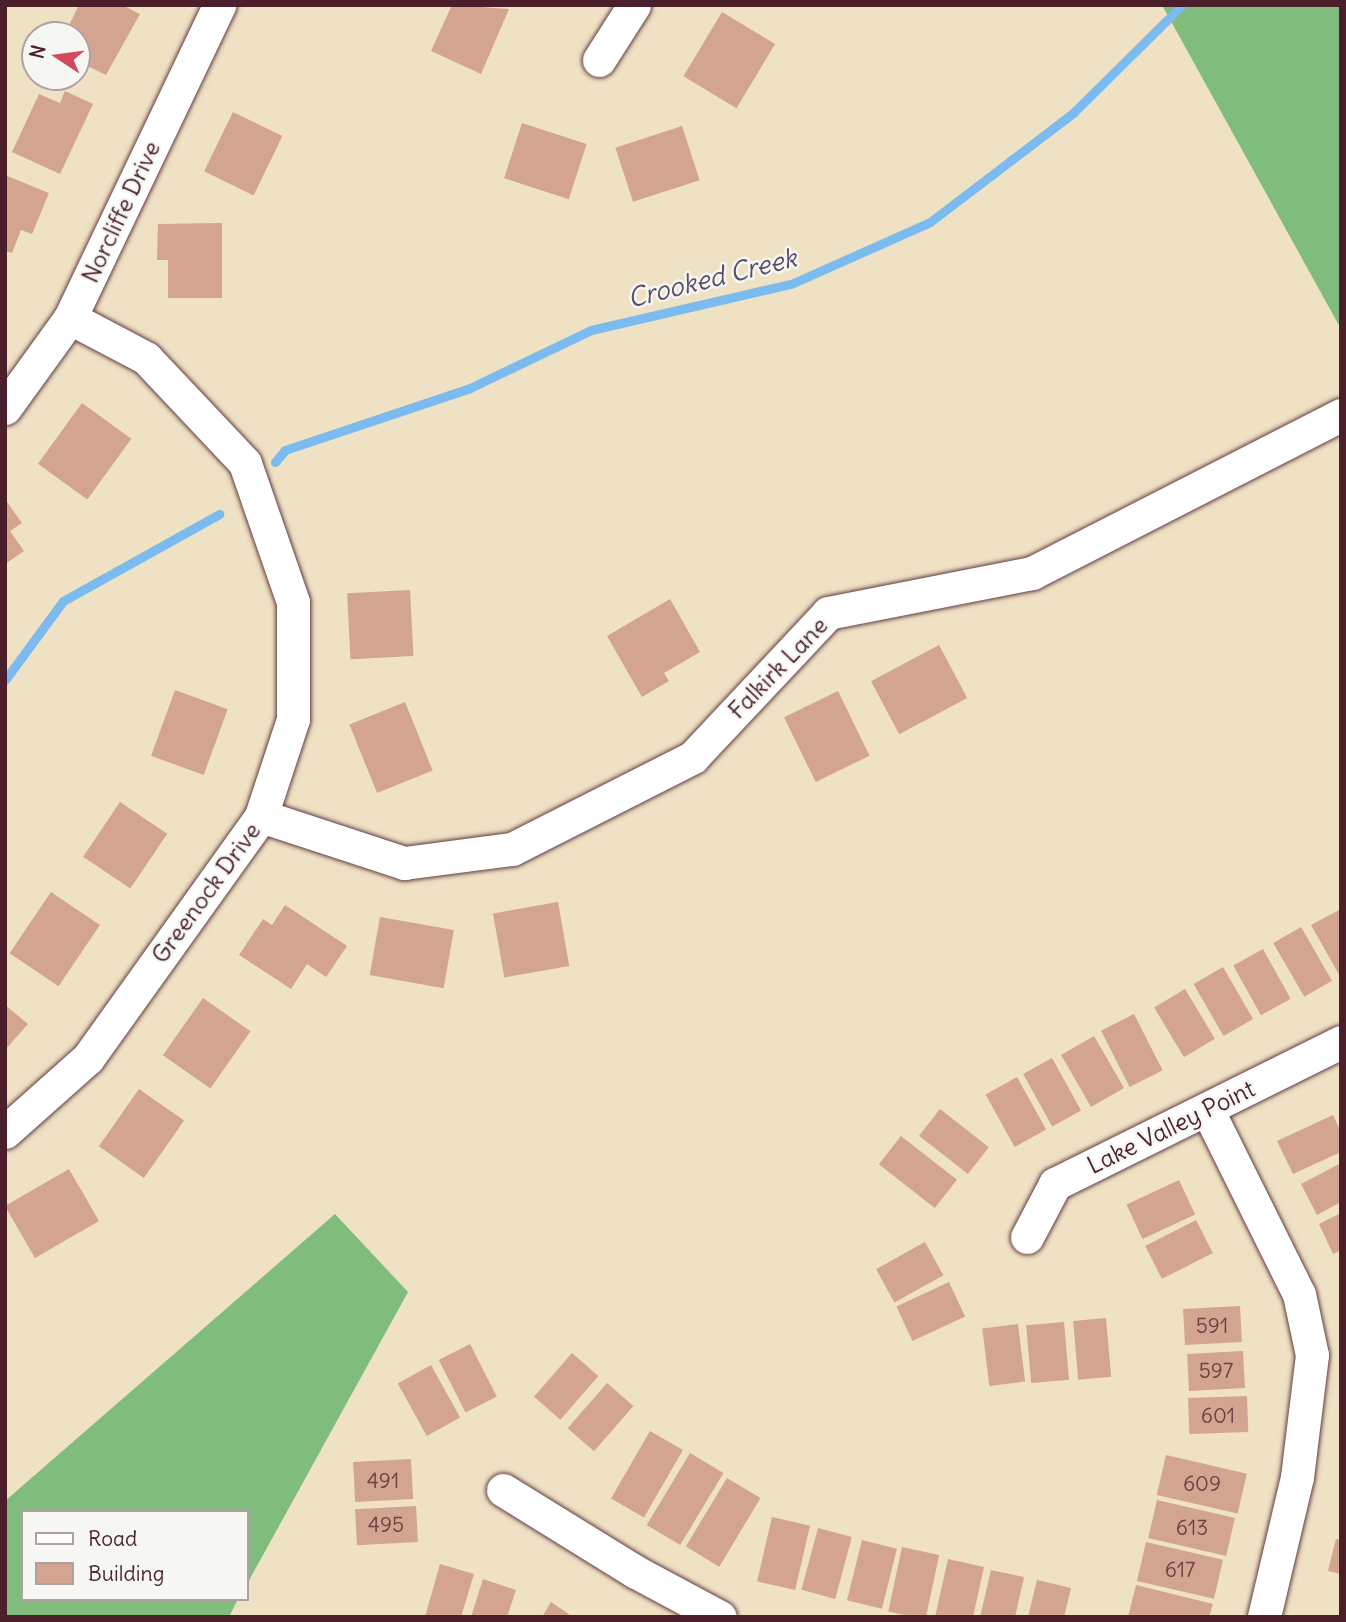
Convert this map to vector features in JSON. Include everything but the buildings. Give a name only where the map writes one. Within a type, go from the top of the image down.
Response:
[{"type":"street","name":"Norcliffe Drive","points":[[5,408],[71,317],[219,5]]},
{"type":"street","points":[[598,60],[634,5]]},
{"type":"street","name":"Greenock Drive","points":[[5,1132],[88,1058],[261,816],[293,719],[293,602],[245,463],[146,358],[71,317]]},
{"type":"street","name":"Falkirk Lane","points":[[261,816],[404,863],[512,849],[693,757],[828,613],[1032,573],[1341,415]]},
{"type":"street","name":"Lake Valley Point","points":[[1027,1237],[1055,1184],[1208,1111],[1341,1042]]},
{"type":"street","points":[[1208,1111],[1299,1294],[1326,1355],[1264,1617]]},
{"type":"street","points":[[503,1490],[636,1572],[720,1617]]},
{"type":"green space","points":[[1162,5],[1341,5],[1341,329]]},
{"type":"green space","points":[[335,1214],[408,1292],[248,1582],[248,1510],[21,1510],[21,1601],[237,1601],[229,1617],[5,1617],[5,1501]]},
{"type":"waterway","name":"Crooked Creek","points":[[275,462],[285,450],[470,388],[591,330],[791,284],[930,222],[1073,113],[1182,5]]},
{"type":"waterway","name":"Crooked Creek","points":[[5,680],[63,601],[219,514]]}]
